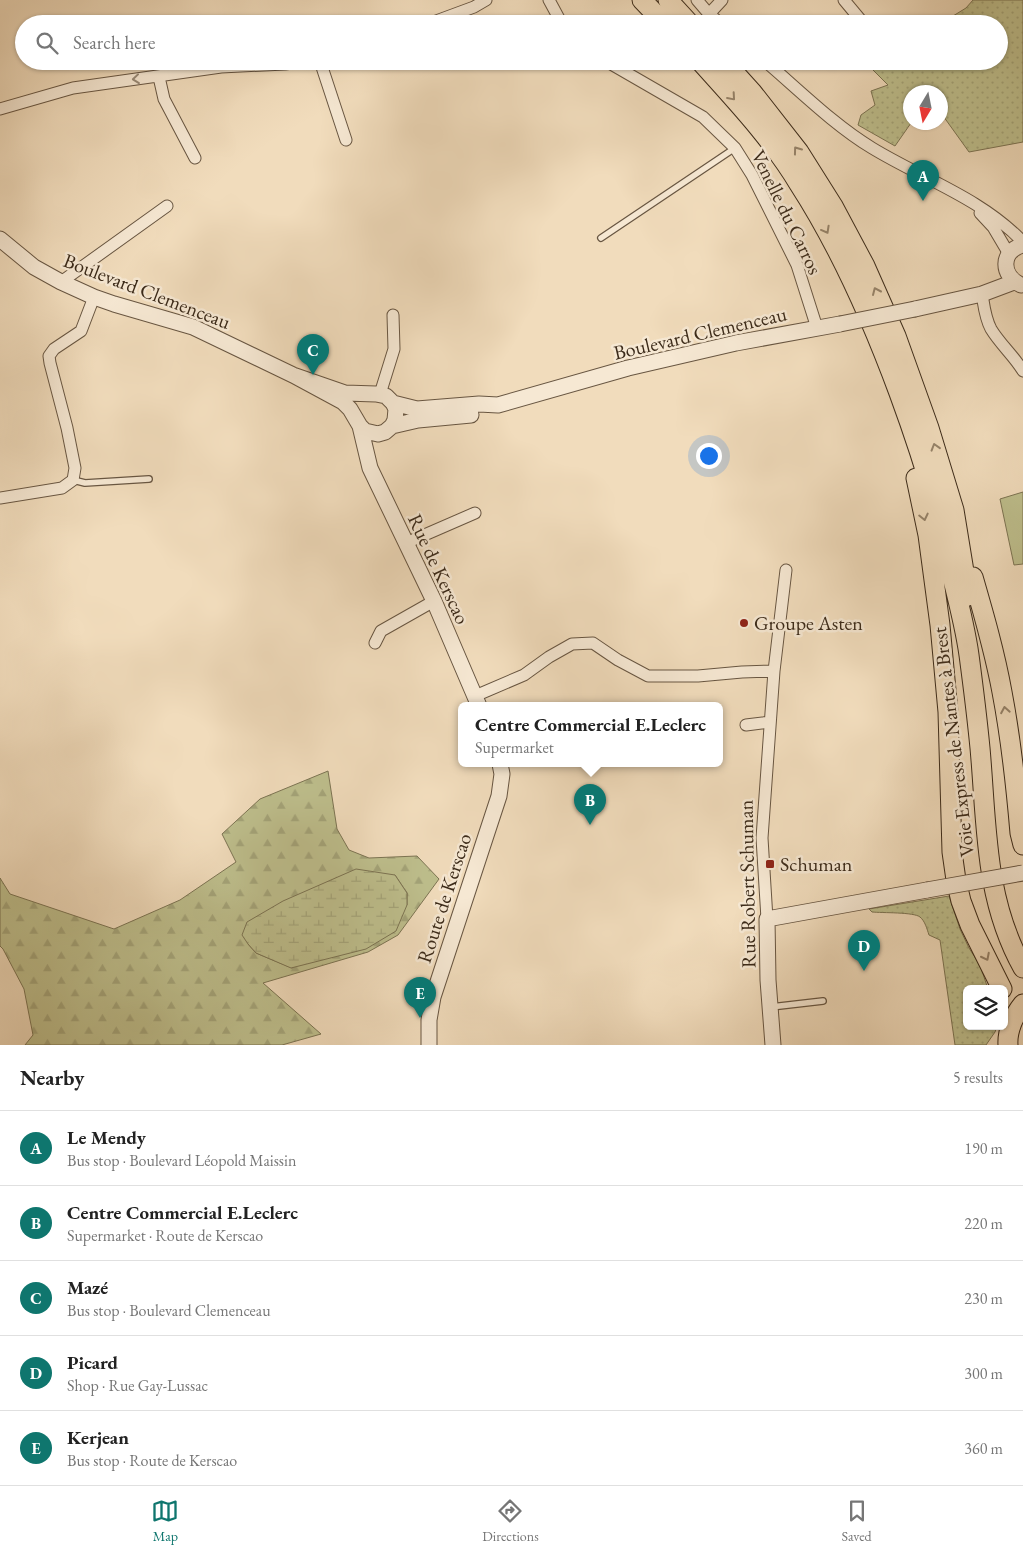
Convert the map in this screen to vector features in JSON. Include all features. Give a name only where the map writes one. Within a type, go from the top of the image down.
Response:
[{"type":"highway","points":[[642,0],[656,15]]},
{"type":"highway","points":[[668,0],[682,15]]},
{"type":"highway","name":"Voie Express de Nantes à Brest","points":[[708,70],[771,143],[799,182],[855,285],[883,351],[912,428],[937,510],[969,651],[980,747],[986,831],[998,911],[1013,950],[1023,968]]},
{"type":"highway","name":"Voie Express de Nantes à Brest","points":[[732,70],[799,152],[833,206],[865,266],[896,336],[929,428],[954,510],[982,680],[991,782],[1009,905],[1023,943]]},
{"type":"highway","points":[[883,351],[909,449],[928,535],[940,625],[948,712],[952,852],[956,880],[970,925],[1000,985]]},
{"type":"highway","points":[[954,510],[989,632],[1002,691],[1023,845]]},
{"type":"highway","points":[[1008,998],[1019,1010],[1007,1040],[1008,1045]]},
{"type":"street","points":[[452,15],[474,7],[486,0]]},
{"type":"street","points":[[549,0],[557,15]]},
{"type":"street","points":[[697,0],[709,14],[722,0]]},
{"type":"street","points":[[844,0],[856,15]]},
{"type":"street","points":[[0,109],[73,88],[201,70]]},
{"type":"street","points":[[323,70],[346,140]]},
{"type":"street","name":"Venelle du Carros","points":[[622,70],[703,117],[735,148],[752,175],[796,265],[817,328]]},
{"type":"street","points":[[776,70],[859,140],[967,198],[994,217],[1023,244],[1013,249],[1009,254],[1006,266],[1010,278],[1018,284]]},
{"type":"street","points":[[159,76],[164,99],[195,158]]},
{"type":"street","points":[[967,198],[993,227],[1009,254]]},
{"type":"street","points":[[61,282],[167,206]]},
{"type":"street","name":"Boulevard Clemenceau","points":[[0,239],[34,268],[94,297],[193,327],[293,375],[345,393],[376,394]]},
{"type":"street","name":"Boulevard Clemenceau","points":[[393,403],[417,409],[479,404],[498,405],[628,368],[736,343],[915,309],[1018,284]]},
{"type":"street","points":[[982,294],[987,318],[992,330],[1023,371]]},
{"type":"street","points":[[0,498],[62,488],[73,480],[75,468],[49,356],[54,349],[81,331],[94,297]]},
{"type":"street","points":[[376,394],[394,349],[393,315]]},
{"type":"street","points":[[293,375],[343,402],[365,431],[378,434],[418,420],[474,415],[498,405]]},
{"type":"street","points":[[358,423],[357,406],[365,396],[376,394],[386,396],[393,403],[396,415],[368,458]]},
{"type":"street","name":"Rue de Kerscao","points":[[358,423],[372,473],[434,601],[477,701]]},
{"type":"street","points":[[406,543],[475,513]]},
{"type":"street","name":"Rue Robert Schuman","points":[[773,1045],[768,980],[767,919],[762,838],[774,671],[786,570]]},
{"type":"street","points":[[375,643],[381,631],[434,601]]},
{"type":"street","points":[[477,701],[524,675],[549,657],[572,644],[593,643],[618,660],[648,676],[698,676],[774,671]]},
{"type":"street","points":[[746,725],[770,722]]},
{"type":"street","name":"Route de Kerscao","points":[[429,1045],[429,1020],[433,997],[499,796],[502,774],[501,767]]},
{"type":"street","points":[[767,919],[1023,873]]},
{"type":"lane","points":[[602,238],[735,148]]},
{"type":"lane","points":[[73,480],[85,483],[149,479]]},
{"type":"lane","points":[[771,1007],[823,1001]]},
{"type":"green space","points":[[973,0],[1023,0],[1023,142],[969,152],[948,123],[948,85],[903,85],[903,130],[906,130],[895,146],[858,125],[861,115],[875,105],[871,91],[888,85],[873,70],[1008,70],[1008,15],[955,15],[966,8]]},
{"type":"green space","points":[[1023,492],[1023,564],[1014,565],[1000,499]]},
{"type":"green space","points":[[328,771],[337,829],[349,850],[369,858],[417,856],[439,879],[398,935],[368,952],[263,983],[321,1034],[282,1045],[25,1045],[33,1035],[24,989],[0,946],[0,878],[10,894],[114,929],[180,900],[236,862],[222,834],[260,799]],"holes":[[[395,875],[407,893],[407,905],[292,968],[256,953],[248,944]]]},
{"type":"green space","points":[[356,869],[395,875],[407,893],[407,905],[396,931],[366,949],[291,968],[256,953],[242,935],[247,922],[283,901]]},
{"type":"green space","points":[[949,896],[960,929],[980,965],[987,985],[963,985],[963,1030],[996,1030],[986,1045],[955,1045],[940,940],[929,935],[922,919],[917,915],[872,912],[869,909]]},
{"type":"place","name":"Le Mendy","points":[[923,201]]},
{"type":"place","name":"Mazé","points":[[313,375]]},
{"type":"place","name":"Groupe Asten","points":[[744,623]]},
{"type":"place","name":"Centre Commercial E.Leclerc","points":[[590,825]]},
{"type":"place","name":"Schuman","points":[[770,864]]},
{"type":"place","name":"Picard","points":[[864,971]]},
{"type":"place","name":"Kerjean","points":[[420,1018]]}]
